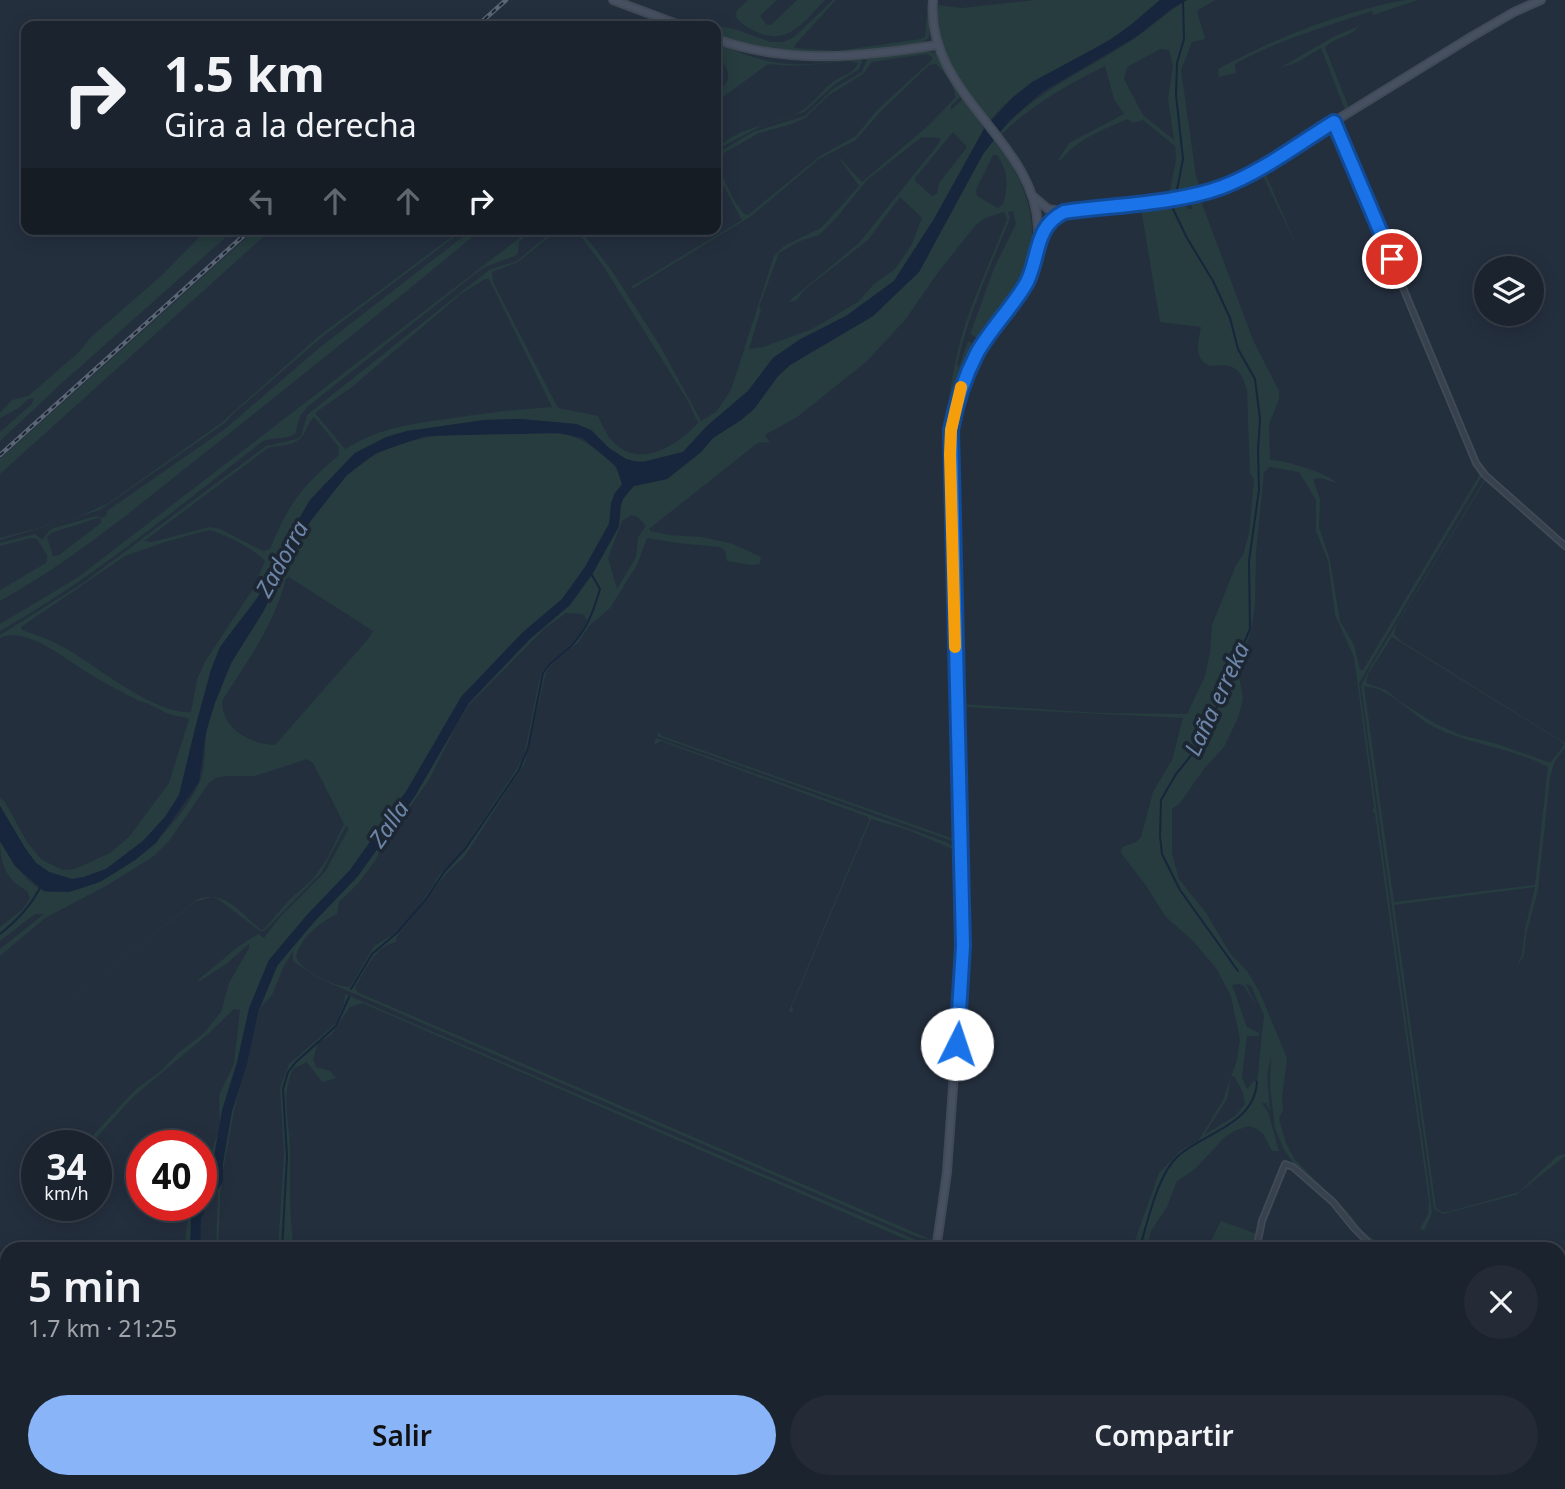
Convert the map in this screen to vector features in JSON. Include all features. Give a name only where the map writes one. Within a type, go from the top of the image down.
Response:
[{"type":"street","points":[[613,0],[669,21]]},
{"type":"street","points":[[933,0],[933,30],[951,74],[1014,162],[1032,195],[1037,215],[1038,246]]},
{"type":"street","points":[[1037,215],[1193,195],[1241,179],[1471,37],[1541,0]]},
{"type":"street","points":[[721,40],[763,52],[821,58],[937,45]]},
{"type":"street","points":[[1334,122],[1476,463],[1485,475],[1565,546]]},
{"type":"street","points":[[1032,195],[1054,214]]},
{"type":"street","points":[[939,1242],[948,1158],[963,946],[951,430],[962,385],[978,352],[1027,281],[1038,246],[1054,214]]},
{"type":"street","points":[[1258,1242],[1262,1221],[1285,1164],[1293,1167],[1333,1202],[1369,1242]]},
{"type":"green space","points":[[748,0],[777,0],[760,16],[767,25],[771,25],[797,0],[825,0],[796,28],[780,36],[770,36],[749,28],[736,17],[737,10]]},
{"type":"green space","points":[[836,0],[795,48],[837,51],[921,39],[925,37],[928,0],[931,0],[929,37],[917,44],[893,48],[825,53],[804,52],[761,46],[721,36],[721,27],[770,42],[783,42],[794,37]]},
{"type":"green space","points":[[1035,0],[1160,0],[1116,36],[1030,85],[989,122],[945,54],[937,23],[937,5],[962,8]]},
{"type":"green space","points":[[1187,0],[1215,0],[1197,11],[1205,39],[1192,42],[1181,70],[1200,189],[1169,194],[1176,160],[1175,146],[1143,120],[1133,123],[1128,119],[1100,131],[1083,140],[1058,160],[1069,143],[1124,114],[1114,99],[1105,66],[1050,97],[1023,115],[1000,136],[998,134],[1046,92],[1135,38]],"holes":[[[1160,49],[1169,50],[1173,66],[1168,99],[1174,140],[1143,115],[1124,79],[1127,67]]]},
{"type":"green space","points":[[1418,0],[1373,15],[1372,11],[1285,41],[1235,64],[1236,73],[1219,77],[1218,69],[1285,37],[1360,10]]},
{"type":"green space","points":[[1359,26],[1325,48],[1349,108],[1345,110],[1321,48],[1298,62],[1280,68],[1333,37]]},
{"type":"green space","points":[[721,45],[779,63],[810,64],[861,59],[862,61],[859,69],[835,84],[804,112],[791,116],[805,109],[858,63],[850,61],[794,66],[768,64],[721,98],[721,89],[728,75],[721,61]]},
{"type":"green space","points":[[927,51],[936,53],[962,95],[951,106],[951,110],[964,98],[984,129],[934,219],[894,281],[846,316],[800,339],[773,358],[748,391],[707,426],[683,452],[643,462],[633,461],[609,448],[591,430],[576,424],[520,419],[484,420],[447,426],[355,453],[310,500],[272,565],[258,597],[220,647],[211,670],[179,795],[165,817],[143,841],[106,869],[84,877],[72,879],[49,872],[36,863],[0,806],[0,798],[5,802],[27,842],[42,860],[63,870],[75,869],[110,853],[129,837],[169,783],[189,719],[139,701],[44,645],[21,636],[0,638],[0,635],[83,583],[266,446],[297,439],[301,436],[307,415],[489,270],[517,261],[548,235],[552,235],[518,262],[492,272],[493,282],[558,408],[598,416],[612,441],[634,454],[657,452],[679,440],[698,423],[688,401],[602,264],[580,235],[585,235],[612,271],[659,344],[701,421],[716,412],[731,390],[774,256],[784,246],[821,228],[859,186],[837,155],[862,182],[929,125],[955,98],[953,88],[943,71],[936,64],[929,65],[880,112],[856,140],[819,159],[750,217],[721,235],[742,220],[721,181],[721,173],[734,200],[744,214],[748,215],[820,156],[856,136],[877,110],[932,60],[932,57],[927,54],[872,62],[863,74],[829,95],[805,118],[759,133],[721,155],[721,151],[753,132],[805,116],[832,90],[862,72],[867,59]],"holes":[[[953,132],[967,147],[939,183],[937,194],[932,196],[915,178]],[[922,137],[940,138],[940,142],[859,243],[788,302],[797,300],[804,290],[868,240],[900,197],[922,218],[912,244],[895,269],[874,284],[858,302],[812,329],[763,347],[749,349],[761,309],[759,307],[779,253],[800,241],[819,235],[867,180]],[[489,279],[552,407],[411,424],[372,435],[345,449],[315,413],[352,387],[461,294]],[[314,417],[338,446],[339,455],[315,476],[297,497],[270,549],[263,551],[220,529],[210,527],[152,542],[144,541],[268,448],[297,441]],[[209,530],[239,542],[265,561],[253,589],[206,660],[197,679],[191,712],[177,711],[144,698],[67,649],[22,630],[21,627],[125,556]]]},
{"type":"green space","points":[[763,125],[721,147],[734,135]]},
{"type":"green space","points":[[1329,128],[1334,128],[1447,400],[1482,476],[1359,683],[1432,1213],[1424,1231],[1420,1228],[1428,1215],[1429,1202],[1375,814],[1372,810],[1374,808],[1354,657],[1335,615],[1328,561],[1316,531],[1316,500],[1299,472],[1270,467],[1264,472],[1251,631],[1238,671],[1243,699],[1238,718],[1224,747],[1204,769],[1180,803],[1172,809],[1172,853],[1179,879],[1206,913],[1230,953],[1247,971],[1259,991],[1287,1058],[1283,1109],[1279,1119],[1286,1143],[1295,1160],[1348,1212],[1364,1233],[1378,1242],[1359,1231],[1345,1212],[1295,1165],[1284,1150],[1275,1128],[1270,1086],[1271,1057],[1267,1076],[1270,1111],[1266,1103],[1262,1103],[1268,1112],[1279,1151],[1272,1151],[1263,1134],[1257,1129],[1249,1126],[1234,1131],[1195,1169],[1177,1181],[1167,1207],[1151,1231],[1149,1242],[1134,1242],[1159,1173],[1180,1151],[1199,1140],[1223,1100],[1231,1077],[1237,1060],[1240,1040],[1231,996],[1216,968],[1192,940],[1165,916],[1121,853],[1122,847],[1141,837],[1153,792],[1172,760],[1183,718],[963,707],[968,955],[950,1188],[940,1242],[949,1169],[965,953],[954,460],[959,408],[962,406],[957,437],[956,507],[962,704],[1100,713],[1187,714],[1205,676],[1212,625],[1236,565],[1243,555],[1249,533],[1254,480],[1250,473],[1247,390],[1242,377],[1230,366],[1210,366],[1201,359],[1198,350],[1201,327],[1160,322],[1141,209],[1096,214],[1095,211],[1152,203],[1153,207],[1182,199],[1188,209],[1192,209],[1191,198],[1220,191],[1241,182],[1243,184],[1201,201],[1253,340],[1279,391],[1279,399],[1269,424],[1270,460],[1306,468],[1337,483],[1320,478],[1313,479],[1320,499],[1319,527],[1330,560],[1340,621],[1354,645],[1360,670],[1363,670],[1479,476],[1333,132],[1267,169],[1265,173],[1298,249],[1261,174],[1246,180]],"holes":[[[1246,984],[1251,986],[1264,1015],[1257,1082],[1254,1081],[1247,1089],[1242,1077],[1247,1036],[1259,1036],[1259,1033],[1247,1027],[1232,985],[1244,986],[1256,1006]],[[1234,1076],[1243,1093],[1245,1104],[1235,1116],[1204,1135],[1227,1099],[1231,1077]]]},
{"type":"green space","points":[[993,140],[1015,171],[1023,188],[1032,224],[1032,243],[1022,280],[1009,303],[983,338],[979,339],[970,334],[995,266],[1016,224],[1013,211],[1008,212],[1010,218],[974,309],[957,365],[959,367],[968,341],[977,347],[953,398],[948,432],[947,479],[943,478],[945,439],[956,357],[972,306],[1007,219],[1004,212],[985,218],[975,226],[905,320],[866,362],[797,417],[765,435],[770,443],[760,442],[755,445],[649,529],[669,535],[702,537],[733,544],[761,557],[760,564],[727,561],[725,551],[720,547],[647,538],[637,565],[610,608],[589,626],[578,643],[557,659],[546,672],[525,763],[465,856],[446,874],[396,938],[396,942],[376,954],[355,987],[357,992],[932,1240],[940,1196],[958,977],[959,930],[958,997],[956,1046],[948,1144],[935,1241],[917,1237],[318,978],[293,961],[293,951],[272,995],[260,1008],[234,1111],[221,1182],[216,1242],[219,1095],[234,1064],[240,1010],[234,1009],[133,1097],[103,1130],[98,1130],[135,1090],[204,1033],[221,1012],[229,983],[249,944],[226,964],[198,980],[239,946],[258,934],[264,938],[281,916],[325,872],[349,828],[346,826],[321,873],[264,931],[260,931],[212,897],[224,900],[232,905],[261,930],[313,879],[328,857],[344,824],[313,763],[307,759],[255,776],[216,778],[209,783],[169,841],[154,856],[106,886],[45,918],[0,956],[0,949],[44,914],[35,914],[0,941],[0,927],[22,910],[30,898],[27,891],[9,876],[1,857],[0,841],[12,861],[28,879],[42,890],[55,892],[76,890],[98,882],[140,855],[160,837],[190,799],[200,781],[210,716],[235,657],[260,617],[310,521],[334,489],[367,459],[390,448],[437,436],[488,433],[556,434],[571,436],[601,453],[615,467],[624,487],[667,479],[701,452],[713,438],[754,409],[778,376],[790,365],[873,316],[919,272]],"holes":[[[993,155],[997,155],[1006,179],[1003,204],[998,208],[977,196],[976,190]],[[631,515],[638,517],[646,526],[638,537],[636,557],[617,589],[608,558],[622,521]],[[289,577],[373,631],[275,745],[247,738],[227,720],[222,701],[267,628]],[[566,613],[583,614],[587,620],[579,636],[543,670],[524,756],[460,854],[439,875],[400,930],[374,946],[350,987],[327,981],[311,973],[296,957],[302,943],[317,926],[337,914],[339,902],[358,884],[375,861],[383,845],[429,780],[469,705],[545,628]]]},
{"type":"green space","points":[[1088,212],[1090,215],[1060,220],[1053,226],[1040,273],[978,365],[964,400],[962,398],[981,354],[1031,284],[1043,258],[1051,224],[1065,216]]},
{"type":"green space","points":[[201,235],[228,235],[0,441],[0,432],[32,404],[34,398],[28,399],[19,408],[0,418],[0,413],[12,400],[28,396],[163,274]]},
{"type":"green space","points":[[249,235],[265,235],[0,474],[0,459]]},
{"type":"green space","points":[[457,235],[322,337],[225,423],[100,510],[79,516],[107,504],[221,423],[319,336]]},
{"type":"green space","points":[[465,235],[475,235],[126,516],[52,569],[0,601],[0,590],[46,563],[47,555],[37,539],[0,546],[0,543],[35,534],[42,540],[51,529],[96,516],[106,516],[107,511],[225,429],[319,348]],"holes":[[[98,518],[101,523],[59,555],[53,556],[47,537],[51,533]]]},
{"type":"green space","points":[[523,235],[527,235],[519,242],[518,254],[485,267],[475,274],[307,407],[300,417],[295,434],[263,441],[102,565],[0,631],[0,624],[77,578]]},
{"type":"green space","points":[[717,235],[720,235],[632,289],[631,287]]},
{"type":"green space","points":[[1485,479],[1565,549],[1485,481],[1396,626],[1394,634],[1401,641],[1565,743],[1550,777],[1538,890],[1526,935],[1524,955],[1516,969],[1522,954],[1535,887],[1394,905],[1436,1208],[1447,1212],[1519,1192],[1557,1156],[1565,1154],[1516,1195],[1443,1214],[1434,1209],[1361,686],[1371,666]],"holes":[[[1392,637],[1562,742],[1564,745],[1551,762],[1548,762],[1494,743],[1461,735],[1436,724],[1386,690],[1366,683],[1368,674]],[[1364,686],[1383,692],[1434,727],[1548,767],[1535,885],[1394,902]]]},
{"type":"green space","points":[[943,486],[947,487],[949,510],[958,843],[657,736],[658,732],[662,736],[954,839],[949,556]]},
{"type":"green space","points":[[60,522],[0,540],[0,538]]},
{"type":"green space","points":[[656,738],[946,842],[958,850],[959,926],[955,850],[908,830],[871,819],[792,1006],[793,1012],[789,1011],[868,817],[661,741],[654,745]]},
{"type":"green space","points":[[212,897],[195,902],[0,1055],[198,899]]},
{"type":"green space","points":[[345,994],[920,1242],[912,1242],[362,1003],[350,1007],[332,1034],[318,1043],[313,1059],[316,1067],[330,1071],[336,1078],[322,1082],[307,1062],[293,1069],[289,1080],[286,1100],[293,1242],[278,1242],[284,1154],[280,1088],[289,1064],[336,1023]]},
{"type":"green space","points":[[188,1221],[202,1221],[199,1242],[185,1242]]},
{"type":"green space","points":[[1221,1221],[1257,1234],[1254,1242],[1210,1242]]},
{"type":"water","name":"Zadorra","points":[[1160,0],[1187,0],[1171,9],[1136,37],[1042,92],[1009,121],[983,154],[919,272],[873,316],[790,365],[778,376],[754,409],[713,438],[701,452],[667,479],[623,487],[616,466],[582,438],[560,433],[425,436],[376,453],[347,475],[309,523],[263,612],[231,663],[206,732],[199,782],[156,843],[100,882],[69,892],[44,891],[15,866],[0,841],[0,806],[36,863],[49,872],[72,879],[106,869],[143,841],[165,817],[179,795],[211,670],[220,647],[258,597],[272,565],[310,500],[355,453],[386,437],[407,431],[484,420],[520,419],[576,424],[591,430],[609,448],[633,461],[643,462],[683,452],[707,426],[748,391],[773,358],[801,339],[846,316],[894,281],[934,219],[984,129],[1012,98],[1032,82],[1110,40]]},
{"type":"waterway","name":"Laña erreka","points":[[1176,195],[1183,159],[1176,95],[1177,63],[1184,39],[1183,0]]},
{"type":"waterway","name":"Laña erreka","points":[[1174,200],[1173,209],[1213,281],[1230,318],[1238,349],[1255,379],[1260,419],[1259,490],[1249,561],[1250,629],[1202,742],[1176,774],[1161,800],[1162,854],[1180,890],[1238,971]]},
{"type":"waterway","name":"Zalla","points":[[217,1181],[227,1111],[242,1063],[254,1009],[273,963],[354,873],[411,793],[465,700],[526,636],[566,602],[589,570],[614,525],[619,496],[633,479]]},
{"type":"waterway","points":[[351,989],[372,954],[398,932],[465,849],[519,770],[528,748],[543,673],[577,639],[595,604],[600,589],[589,570]]},
{"type":"waterway","points":[[0,934],[23,913],[40,888]]},
{"type":"waterway","points":[[282,1242],[287,1157],[283,1089],[288,1072],[296,1062],[336,1026],[349,997]]},
{"type":"waterway","name":"Laña erreka","points":[[1141,1242],[1154,1200],[1171,1164],[1189,1148],[1238,1118],[1254,1097],[1257,1082]]},
{"type":"waterway","name":"Zalla","points":[[195,1242],[196,1221]]},
{"type":"railway","points":[[483,21],[506,0]]},
{"type":"railway","points":[[0,455],[244,235]]},
{"type":"slow traffic","points":[[955,647],[950,454],[951,430],[961,387]]},
{"type":"route","points":[[957,1044],[963,946],[951,430],[962,385],[978,352],[1027,281],[1049,221],[1064,212],[1193,195],[1222,187],[1241,179],[1334,122],[1392,259]]}]
